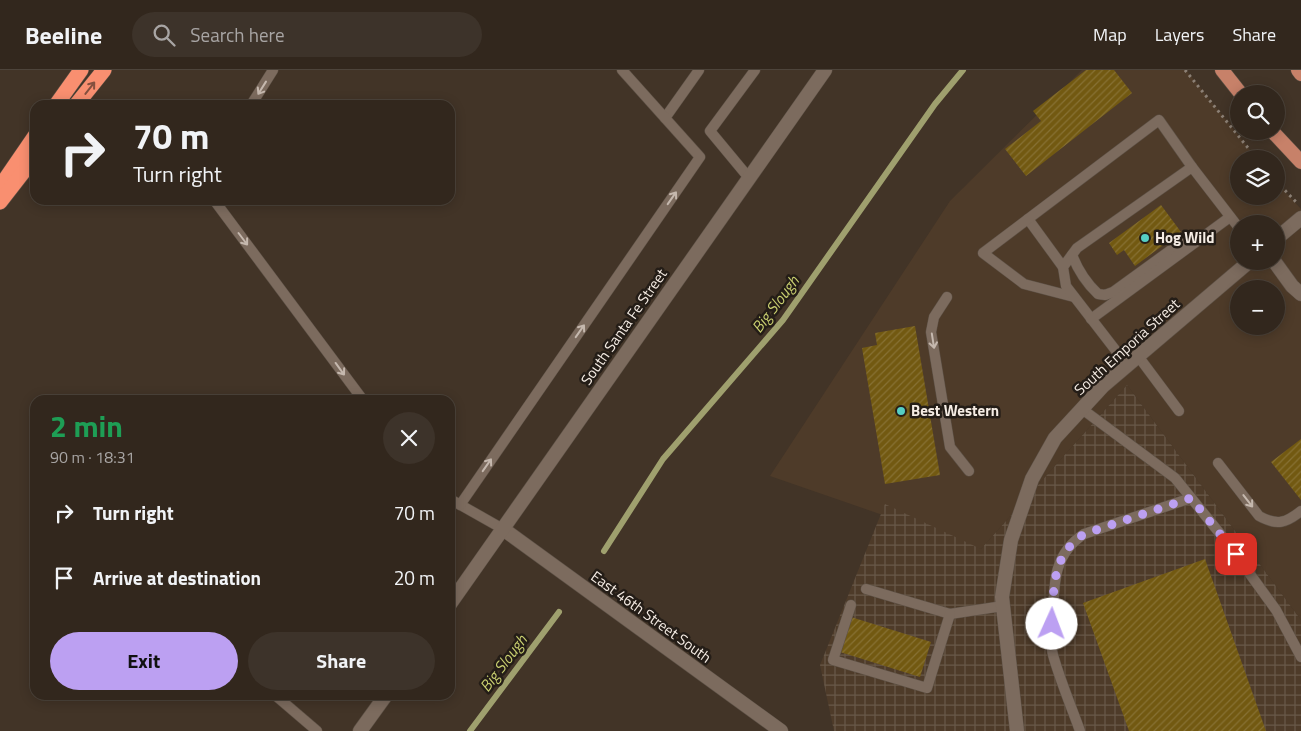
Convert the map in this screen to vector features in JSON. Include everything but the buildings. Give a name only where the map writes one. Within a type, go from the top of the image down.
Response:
[{"type":"highway","points":[[60,100],[81,70]]},
{"type":"highway","points":[[80,100],[104,70]]},
{"type":"highway","points":[[0,187],[30,143]]},
{"type":"highway","points":[[0,202],[30,164]]},
{"type":"main road","points":[[1222,70],[1234,85]]},
{"type":"main road","points":[[1298,70],[1301,74]]},
{"type":"main road","points":[[1280,140],[1301,162]]},
{"type":"street","name":"South Santa Fe Street","points":[[455,597],[825,70]]},
{"type":"street","points":[[1285,231],[1301,218]]},
{"type":"street","name":"South Emporia Street","points":[[1017,731],[1002,597],[1011,540],[1032,480],[1055,438],[1102,386],[1239,270]]},
{"type":"street","points":[[1280,270],[1292,286],[1301,294]]},
{"type":"street","name":"East 46th Street South","points":[[502,529],[781,731]]},
{"type":"street","points":[[360,731],[382,700]]},
{"type":"lane","points":[[254,100],[273,70]]},
{"type":"lane","points":[[460,505],[700,158],[622,70]]},
{"type":"lane","points":[[665,118],[699,70]]},
{"type":"lane","points":[[749,178],[710,132],[755,70]]},
{"type":"lane","points":[[1074,297],[1024,284],[983,253],[1159,120],[1230,217],[1091,319]]},
{"type":"lane","points":[[1063,266],[1077,248],[1192,167]]},
{"type":"lane","points":[[218,205],[359,395]]},
{"type":"lane","points":[[1028,219],[1063,266],[1066,286],[1091,319],[1179,411]]},
{"type":"lane","points":[[1072,255],[1077,268],[1092,289],[1098,294],[1105,295],[1124,286],[1186,239],[1203,237]]},
{"type":"lane","points":[[947,296],[934,317],[931,332],[950,447],[969,471]]},
{"type":"lane","points":[[1082,409],[1175,478],[1226,541],[1276,610],[1301,657]]},
{"type":"lane","points":[[1218,463],[1259,516],[1268,521],[1280,522],[1301,511]]},
{"type":"lane","points":[[1080,731],[1052,652],[1054,590],[1057,567],[1062,555],[1072,542],[1084,534],[1191,498]]},
{"type":"lane","points":[[455,502],[502,529]]},
{"type":"lane","points":[[866,589],[950,614],[1003,606]]},
{"type":"lane","points":[[851,605],[833,660],[927,688],[950,614]]},
{"type":"lane","points":[[282,700],[317,731]]},
{"type":"path","points":[[1185,70],[1250,150]]},
{"type":"path","points":[[1285,191],[1301,208]]},
{"type":"shaded area","points":[[1082,70],[1186,70],[1230,125],[1230,140],[1242,140],[1250,150],[1230,150],[1230,205],[1285,205],[1285,192],[1301,209],[1301,620],[1127,385],[981,549],[770,476],[950,201]]},
{"type":"shaded area","points":[[1127,385],[1301,620],[1301,731],[834,731],[820,665],[885,504],[981,549]]},
{"type":"waterway","name":"Big Slough","points":[[604,551],[663,459],[783,320],[935,104],[963,70]]},
{"type":"waterway","name":"Big Slough","points":[[470,731],[559,612]]},
{"type":"place","name":"Hog Wild","points":[[1145,238]]},
{"type":"place","name":"Best Western","points":[[901,411]]},
{"type":"route","points":[[1052,624],[1057,567],[1062,555],[1072,542],[1084,534],[1191,498],[1236,554]]}]
